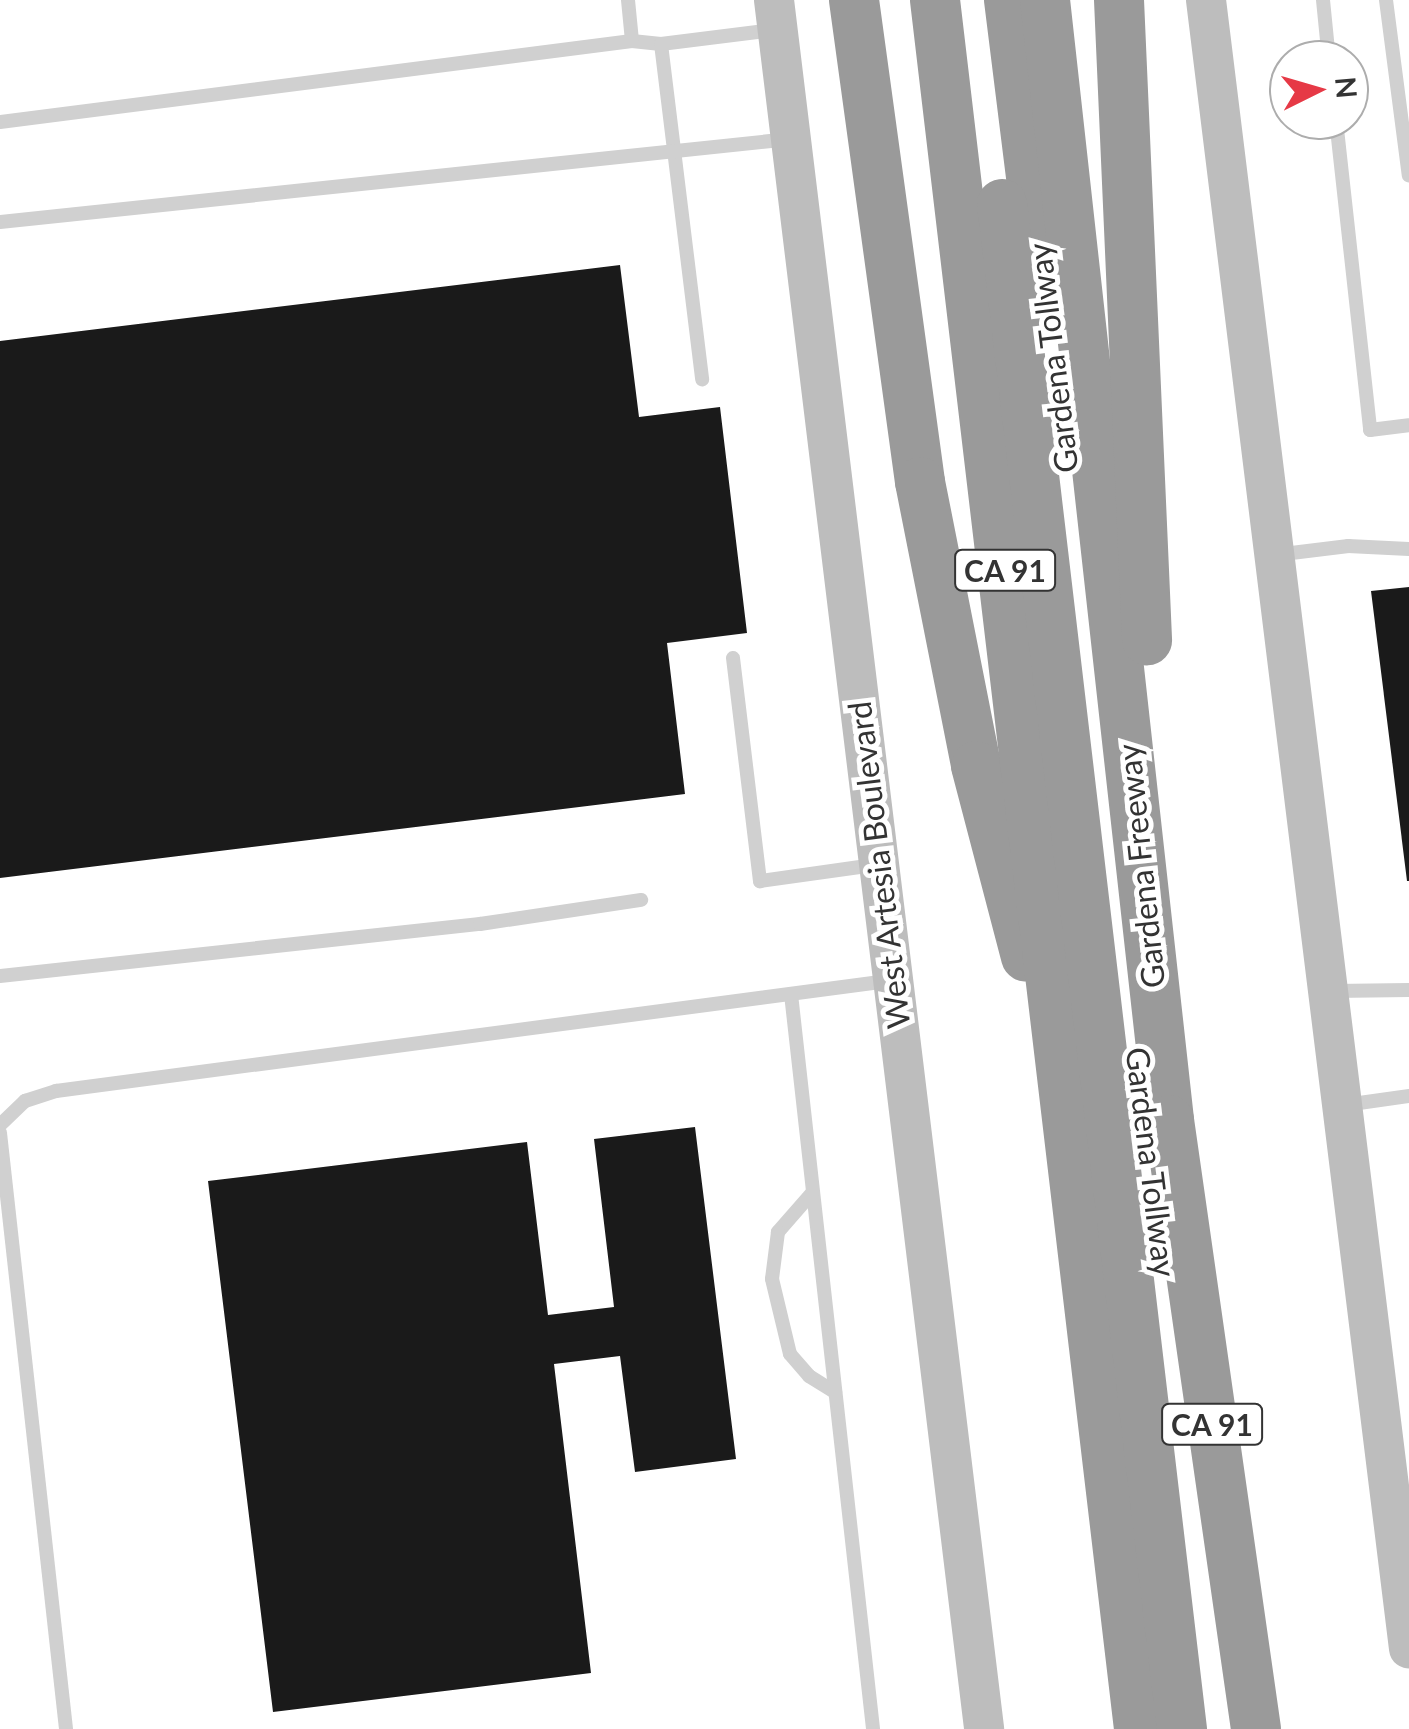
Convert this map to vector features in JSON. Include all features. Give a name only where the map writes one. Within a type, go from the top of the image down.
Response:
[{"type":"highway","points":[[854,0],[920,482],[976,766],[1074,1140]]},
{"type":"highway","name":"CA 91","points":[[935,0],[1074,1140],[1097,1390],[1140,1729]]},
{"type":"highway","name":"Gardena Tollway","points":[[978,0],[1182,1729]]},
{"type":"highway","name":"Gardena Tollway","points":[[1009,0],[1221,1729]]},
{"type":"highway","name":"Gardena Freeway","points":[[1045,0],[1169,1120],[1256,1729]]},
{"type":"highway","points":[[1118,0],[1169,1120]]},
{"type":"highway","points":[[1097,1390],[1105,1729]]},
{"type":"main road","points":[[1206,0],[1342,1105],[1399,1484],[1409,1649]]},
{"type":"main road","name":"West Artesia Boulevard","points":[[776,15],[984,1729]]},
{"type":"lane","points":[[628,0],[632,41]]},
{"type":"lane","points":[[1323,0],[1328,40]]},
{"type":"lane","points":[[1386,0],[1409,176]]},
{"type":"lane","points":[[0,122],[632,41],[661,44],[776,15]]},
{"type":"lane","points":[[661,44],[702,380]]},
{"type":"lane","points":[[0,222],[791,139]]},
{"type":"lane","points":[[1338,140],[1370,430],[1409,425]]},
{"type":"lane","points":[[1274,555],[1348,546],[1409,549]]},
{"type":"lane","points":[[733,658],[760,880],[879,865]]},
{"type":"lane","points":[[0,976],[480,924],[641,900]]},
{"type":"lane","points":[[66,1729],[0,1129],[26,1101],[56,1090],[893,980]]},
{"type":"lane","points":[[1328,991],[1409,990]]},
{"type":"lane","points":[[791,994],[873,1729]]},
{"type":"lane","points":[[1342,1105],[1409,1096]]},
{"type":"lane","points":[[812,1193],[778,1232],[772,1279],[790,1354],[809,1376],[835,1392]]},
{"type":"building","points":[[620,265],[639,417],[720,407],[747,633],[667,643],[685,794],[0,878],[0,341]]},
{"type":"building","points":[[1409,587],[1409,881],[1407,881],[1371,591]]},
{"type":"building","points":[[695,1127],[736,1459],[635,1472],[620,1356],[554,1364],[591,1673],[273,1712],[208,1181],[527,1142],[548,1315],[614,1307],[594,1139]]}]
